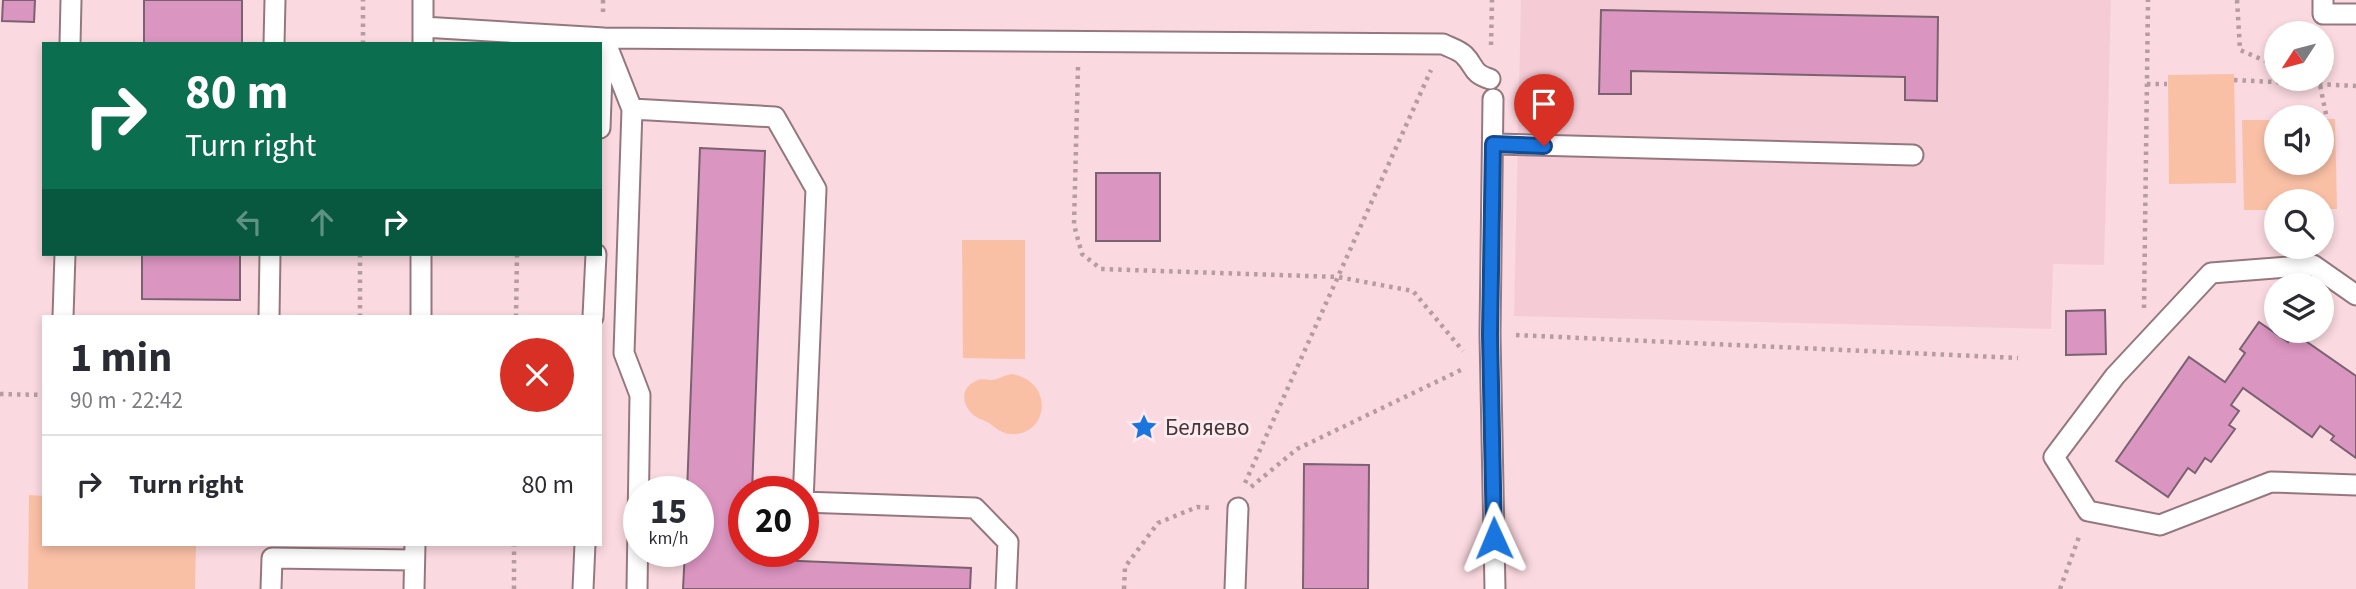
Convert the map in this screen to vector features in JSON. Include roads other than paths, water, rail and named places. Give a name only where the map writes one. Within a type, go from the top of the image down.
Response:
[{"type":"lane","points":[[69,42],[71,0]]},
{"type":"lane","points":[[274,42],[275,0]]},
{"type":"lane","points":[[423,0],[423,35],[1443,44],[1464,55],[1472,69],[1480,76],[1490,79]]},
{"type":"lane","points":[[2323,0],[2323,14],[2356,13]]},
{"type":"lane","points":[[604,38],[632,110],[624,353],[640,395],[637,589]]},
{"type":"lane","points":[[602,83],[604,38]]},
{"type":"lane","points":[[1493,99],[1490,334],[1495,589]]},
{"type":"lane","points":[[632,110],[775,117],[816,189],[803,502],[975,508],[1008,542],[1006,589]]},
{"type":"lane","points":[[1493,144],[1913,155]]},
{"type":"lane","points":[[63,315],[65,256]]},
{"type":"lane","points":[[269,315],[270,256]]},
{"type":"lane","points":[[421,256],[421,315]]},
{"type":"lane","points":[[593,315],[596,256]]},
{"type":"lane","points":[[2356,295],[2313,265],[2210,273],[2116,376],[2054,457],[2088,511],[2160,525],[2271,482],[2356,485]]},
{"type":"lane","points":[[1235,589],[1238,508]]},
{"type":"lane","points":[[583,589],[585,546]]},
{"type":"lane","points":[[271,589],[272,558],[415,552],[414,589]]},
{"type":"place","name":"Беляево","points":[[1144,427]]}]
